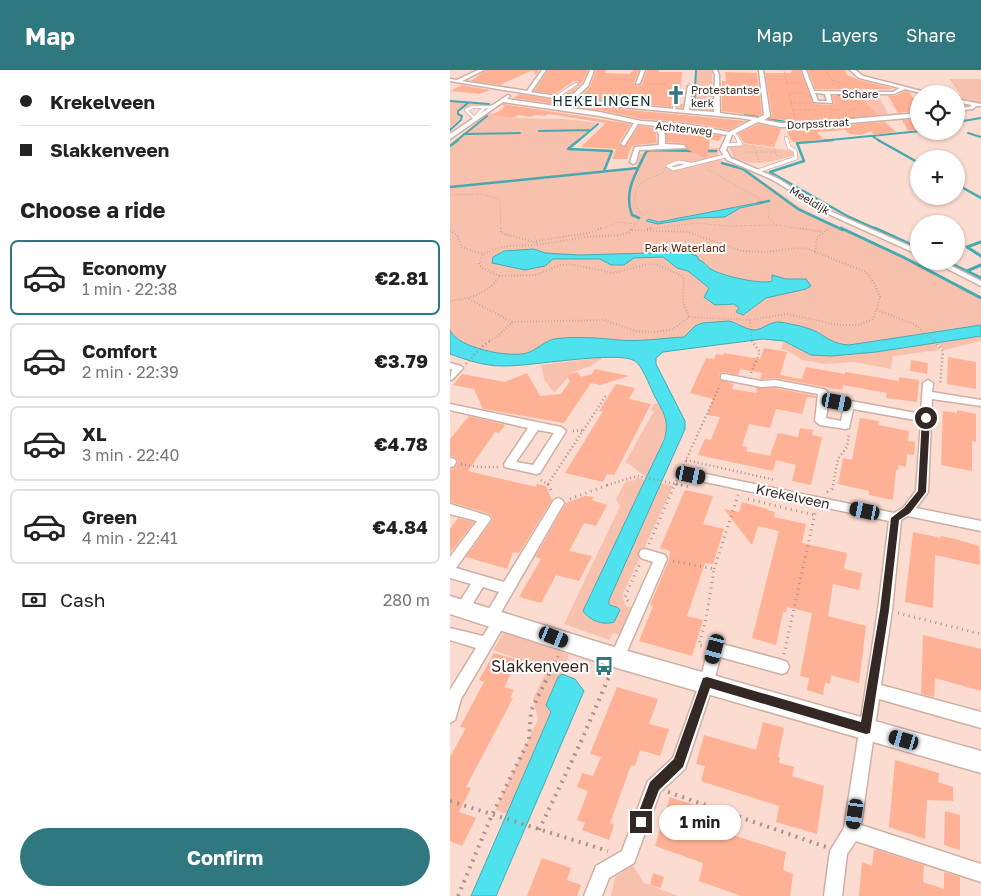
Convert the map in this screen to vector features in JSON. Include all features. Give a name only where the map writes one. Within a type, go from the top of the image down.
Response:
[{"type":"street","points":[[458,81],[482,70]]},
{"type":"street","points":[[529,92],[544,70]]},
{"type":"street","points":[[570,100],[586,85],[592,70]]},
{"type":"street","points":[[638,83],[642,70]]},
{"type":"street","points":[[714,130],[717,75],[715,70]]},
{"type":"street","points":[[725,156],[723,153],[724,146],[732,133],[761,119],[761,70]]},
{"type":"street","points":[[804,70],[816,102],[830,102],[827,93]]},
{"type":"street","points":[[852,70],[860,76],[910,88]]},
{"type":"street","name":"Dorpsstraat","points":[[450,80],[570,100],[716,114],[796,125],[910,116]]},
{"type":"street","points":[[685,112],[688,108],[690,86]]},
{"type":"street","name":"Schare","points":[[812,92],[894,93],[905,87]]},
{"type":"street","points":[[450,137],[518,90]]},
{"type":"street","name":"Achterweg","points":[[503,100],[600,114],[637,122],[732,133]]},
{"type":"street","points":[[965,102],[978,104]]},
{"type":"street","points":[[965,109],[978,104]]},
{"type":"street","name":"Achterweg","points":[[624,144],[637,122]]},
{"type":"street","points":[[658,125],[662,136],[662,146]]},
{"type":"street","points":[[633,162],[637,148],[684,147]]},
{"type":"street","name":"Meeldijk","points":[[725,156],[758,170],[790,187],[828,212],[910,248]]},
{"type":"street","points":[[954,270],[981,284]]},
{"type":"street","points":[[450,366],[458,368],[450,377]]},
{"type":"street","points":[[724,377],[761,384],[775,383],[823,392],[824,400],[820,421],[846,425],[852,405]]},
{"type":"street","points":[[832,896],[839,851],[852,831],[885,610],[895,518],[907,510],[922,492],[928,389],[981,403]]},
{"type":"street","points":[[824,400],[926,418]]},
{"type":"street","points":[[450,407],[561,431],[536,470],[509,464],[535,426]]},
{"type":"street","name":"Krekelveen","points":[[691,475],[741,485],[818,496],[895,518]]},
{"type":"street","points":[[450,715],[454,697],[486,644],[508,589],[558,504]]},
{"type":"street","points":[[450,509],[485,519],[450,567]]},
{"type":"street","points":[[907,510],[981,526]]},
{"type":"street","points":[[617,658],[660,558],[645,554]]},
{"type":"street","points":[[450,572],[508,589]]},
{"type":"street","points":[[480,580],[456,607],[617,658],[707,682],[981,762]]},
{"type":"street","points":[[450,634],[486,644]]},
{"type":"street","points":[[593,896],[602,872],[628,857],[654,786],[679,763],[707,682],[715,649],[782,667]]},
{"type":"street","points":[[873,690],[981,720]]},
{"type":"street","points":[[852,831],[981,872]]},
{"type":"lane","points":[[556,97],[576,84]]},
{"type":"lane","points":[[624,101],[628,97]]},
{"type":"lane","points":[[674,111],[675,99]]},
{"type":"lane","points":[[484,108],[474,118],[466,110],[473,107],[494,107]]},
{"type":"lane","points":[[724,146],[741,144],[732,133]]},
{"type":"lane","points":[[758,170],[796,158],[795,151],[788,147],[786,138]]},
{"type":"lane","points":[[673,169],[668,166],[679,162],[698,163],[725,156]]},
{"type":"path","points":[[784,70],[787,84],[808,83]]},
{"type":"path","points":[[826,70],[834,85]]},
{"type":"path","points":[[832,80],[851,85]]},
{"type":"path","points":[[791,103],[789,93],[812,92]]},
{"type":"path","points":[[753,145],[760,163]]},
{"type":"path","points":[[774,148],[778,158]]},
{"type":"path","points":[[740,152],[788,152]]},
{"type":"path","points":[[748,152],[750,157]]},
{"type":"path","points":[[698,163],[766,203],[770,208],[768,219],[778,225]]},
{"type":"path","points":[[631,230],[643,215],[634,203],[637,186],[644,180],[673,169]]},
{"type":"path","points":[[450,195],[486,193],[498,197],[500,199],[502,233],[542,244]]},
{"type":"path","points":[[532,242],[589,233],[620,222],[636,224]]},
{"type":"path","points":[[450,230],[457,235],[461,247],[483,254],[506,246],[542,244],[586,236],[621,235],[631,230],[690,223],[728,226],[778,225],[822,232]]},
{"type":"path","points":[[815,252],[814,242],[822,232],[833,227]]},
{"type":"path","points":[[469,299],[512,322],[604,320],[636,331],[655,332],[674,329],[689,317],[750,320],[787,314],[838,325],[858,325],[871,321],[878,310],[880,297],[874,283],[866,272],[815,252],[798,248],[765,252],[742,251],[688,232],[642,229]]},
{"type":"path","points":[[483,254],[479,266],[499,276],[536,274],[560,265],[570,264],[613,273],[641,265],[658,265],[682,276],[684,280],[683,302],[689,317]]},
{"type":"path","points":[[450,301],[469,299],[496,282],[499,276]]},
{"type":"path","points":[[878,310],[912,321],[924,330],[943,351],[940,384],[928,389]]},
{"type":"path","points":[[748,382],[760,352],[752,343],[750,320]]},
{"type":"path","points":[[465,365],[481,347],[498,336],[512,322]]},
{"type":"path","points":[[638,608],[630,605],[625,597],[724,377]]},
{"type":"path","points":[[548,484],[607,394]]},
{"type":"path","points":[[818,496],[832,489],[838,459],[847,447],[852,405]]},
{"type":"path","points":[[686,460],[780,481]]},
{"type":"path","points":[[451,463],[478,467],[500,467]]},
{"type":"path","points":[[533,477],[548,484],[558,504],[637,476],[694,488]]},
{"type":"path","points":[[715,649],[699,645],[706,619],[714,569],[741,485]]},
{"type":"path","points":[[818,496],[828,492]]},
{"type":"path","points":[[729,495],[738,497]]},
{"type":"path","points":[[782,667],[785,642],[818,496]]},
{"type":"path","points":[[747,499],[814,515]]},
{"type":"path","points":[[660,558],[714,569]]},
{"type":"path","points":[[885,610],[981,634]]},
{"type":"path","points":[[458,896],[492,815],[529,740],[531,711],[566,642]]},
{"type":"path","points":[[539,830],[580,744],[617,658]]},
{"type":"path","points":[[654,786],[839,851]]},
{"type":"path","points":[[450,801],[502,819],[628,857]]},
{"type":"green space","points":[[696,70],[712,70],[713,102],[692,102]]},
{"type":"green space","points":[[949,79],[981,79],[981,104],[965,101],[965,85],[954,85]]},
{"type":"green space","points":[[837,94],[878,94],[888,114],[846,118]]},
{"type":"green space","points":[[450,100],[492,104],[488,107],[472,105],[457,112],[461,118],[450,128]]},
{"type":"green space","name":"Park Waterland","points":[[490,113],[515,116],[512,118],[564,119],[597,123],[569,149],[611,150],[603,171],[636,168],[640,154],[650,150],[719,148],[718,154],[722,163],[743,168],[807,212],[910,261],[910,270],[928,270],[981,298],[981,331],[838,350],[795,337],[708,336],[508,358],[450,342],[450,144]]},
{"type":"green space","points":[[746,144],[793,151],[795,155],[758,163],[734,158],[729,147]]},
{"type":"green space","points":[[981,336],[981,341],[944,350],[937,343]]},
{"type":"green space","points":[[784,341],[819,356],[876,352],[934,343],[940,350],[893,356],[891,369],[853,362],[825,364],[802,360],[781,349]]},
{"type":"green space","points":[[604,357],[591,366],[573,372],[554,393],[544,379],[541,365]]},
{"type":"green space","points":[[659,403],[668,428],[647,477],[625,463],[654,411],[651,410],[654,404]]},
{"type":"green space","points":[[637,477],[645,480],[583,611],[591,619],[608,624],[617,607],[609,605],[609,600],[661,483],[673,486],[622,596],[626,606],[633,608],[622,635],[613,633],[609,640],[564,624],[620,506],[616,499],[625,482],[635,480]]},
{"type":"green space","points":[[504,632],[569,655],[562,674],[558,677],[546,705],[551,711],[507,814],[495,810],[538,719],[533,699],[548,669],[493,650]]},
{"type":"green space","points":[[632,864],[644,883],[678,896],[611,896],[615,878]]},
{"type":"water","points":[[762,202],[740,208],[725,217],[695,218],[658,224],[646,221],[648,219],[659,222]]},
{"type":"water","points":[[534,249],[545,253],[579,255],[687,252],[697,256],[699,260],[716,272],[732,277],[767,282],[772,281],[772,275],[786,279],[806,279],[811,286],[806,289],[766,298],[743,315],[736,312],[739,308],[734,304],[715,305],[704,297],[709,288],[688,271],[677,268],[663,257],[634,258],[624,265],[611,265],[600,259],[553,259],[545,266],[525,270],[492,263],[493,257],[504,251]]},
{"type":"water","points":[[729,321],[755,330],[780,322],[809,329],[835,342],[849,345],[981,325],[981,336],[876,352],[831,356],[811,355],[784,341],[763,339],[663,352],[656,358],[656,364],[685,421],[685,429],[609,600],[609,605],[620,610],[614,622],[605,623],[597,621],[583,611],[666,434],[665,418],[641,367],[635,361],[626,358],[611,357],[515,366],[489,365],[450,354],[450,330],[462,342],[473,347],[497,353],[519,354],[530,352],[554,339],[587,338],[635,341],[684,337],[695,326],[702,323]]},
{"type":"water","points":[[562,674],[575,679],[584,691],[496,896],[471,896],[551,712],[546,705],[558,677]]},
{"type":"building","points":[[486,70],[533,70],[500,85],[471,81]]},
{"type":"building","points":[[548,70],[588,70],[582,83],[568,96],[564,95],[578,86],[578,81],[574,81],[555,94],[534,91]]},
{"type":"building","points":[[596,70],[606,70],[605,73],[629,74],[634,70],[639,70],[634,83],[636,86],[642,84],[647,70],[682,72],[679,104],[683,104],[682,108],[677,107],[678,99],[676,96],[672,98],[671,107],[627,102],[631,97],[628,94],[621,102],[578,98],[590,87]]},
{"type":"building","points":[[792,70],[800,70],[814,104],[832,105],[834,103],[832,96],[859,96],[878,115],[805,121],[769,119],[772,116],[765,73],[791,73]]},
{"type":"building","points":[[808,70],[845,70],[847,75],[859,80],[895,89],[815,89]]},
{"type":"building","points":[[725,72],[757,73],[762,114],[758,116],[722,111],[722,81],[726,81]]},
{"type":"building","points":[[462,85],[490,90],[479,94],[450,91]]},
{"type":"building","points":[[905,91],[909,92],[910,112],[898,113],[888,96],[895,96]]},
{"type":"building","points":[[520,94],[589,106],[746,121],[729,130],[685,122],[641,119],[600,110],[513,98]]},
{"type":"building","points":[[707,101],[712,101],[712,110],[691,108],[692,104],[704,104]]},
{"type":"building","points":[[501,105],[631,124],[619,143],[624,148],[639,126],[655,128],[657,143],[635,145],[631,147],[627,159],[612,159],[616,149],[581,147],[606,123],[549,114],[530,117],[519,115],[514,118],[492,115],[504,108],[502,108],[505,106]]},
{"type":"building","points":[[902,120],[910,120],[910,131],[908,131]]},
{"type":"building","points":[[885,122],[896,132],[875,135],[870,131],[861,135],[850,134],[845,130],[817,132],[824,140],[792,142],[786,129]]},
{"type":"building","points":[[758,124],[781,129],[774,147],[744,143],[738,134]]},
{"type":"building","points":[[664,128],[723,136],[718,141],[710,139],[707,157],[704,158],[687,149],[684,143],[667,142]]},
{"type":"building","points":[[764,348],[787,352],[780,375],[802,379],[806,367],[899,381],[899,377],[919,380],[917,402],[886,398],[887,393],[843,385],[842,390],[775,378],[760,379],[762,373],[740,369],[738,375],[723,372],[719,374],[720,380],[734,384],[732,389],[756,393],[757,388],[775,388],[816,396],[816,398],[807,397],[802,414],[776,409],[770,428],[749,424],[742,446],[748,447],[746,451],[770,456],[778,433],[798,437],[800,428],[813,430],[812,435],[822,437],[811,485],[792,481],[796,465],[776,460],[773,471],[698,455],[705,439],[711,440],[720,417],[707,415],[713,399],[690,393],[706,358],[714,359],[716,354],[723,355],[724,353],[760,359]]},
{"type":"building","points":[[948,357],[976,362],[976,389],[947,384]]},
{"type":"building","points":[[911,360],[928,363],[927,374],[910,371]]},
{"type":"building","points":[[595,369],[629,376],[600,385],[591,383],[564,423],[483,409],[474,389],[453,385],[462,374],[505,382],[527,373],[540,396],[561,394],[570,381],[567,375],[577,372],[581,377],[592,374]]},
{"type":"building","points":[[616,384],[635,388],[629,399],[651,404],[614,475],[607,474],[603,482],[565,473],[603,411],[599,411]]},
{"type":"building","points":[[957,410],[976,414],[976,442],[972,441],[972,471],[941,465],[943,411],[957,413]]},
{"type":"building","points":[[469,416],[505,425],[499,433],[495,432],[468,471],[536,487],[537,484],[546,486],[552,500],[519,553],[513,552],[507,569],[466,557],[493,519],[490,514],[450,502],[450,469],[456,467],[458,461],[455,457],[450,456],[450,439]]},
{"type":"building","points":[[860,418],[879,421],[878,425],[909,431],[908,441],[915,442],[914,455],[907,454],[906,467],[898,465],[898,470],[896,470],[893,500],[869,495],[869,491],[838,484],[843,458],[852,460]]},
{"type":"building","points":[[685,490],[713,496],[703,524],[724,529],[713,564],[705,563],[687,616],[703,620],[692,656],[639,641],[653,606],[650,605],[669,560],[670,551],[660,548]]},
{"type":"building","points":[[585,496],[594,497],[592,500],[607,505],[596,526],[584,523],[569,551],[592,556],[579,581],[556,575],[541,603],[519,597],[541,559],[535,557],[566,503]]},
{"type":"building","points":[[742,502],[775,512],[774,517],[806,524],[802,543],[847,553],[844,569],[862,573],[859,590],[833,584],[828,616],[866,626],[859,683],[831,675],[830,684],[825,682],[823,695],[807,690],[809,678],[800,676],[812,613],[787,607],[786,612],[783,612],[776,645],[752,638],[779,531],[758,526],[752,545],[724,509],[739,512]]},
{"type":"building","points":[[458,518],[474,522],[450,553],[450,529]]},
{"type":"building","points":[[913,532],[941,538],[941,536],[979,546],[980,565],[935,555],[933,608],[905,602]]},
{"type":"building","points":[[923,635],[981,649],[981,691],[935,678],[934,697],[921,694]]},
{"type":"building","points":[[494,653],[518,660],[504,687],[514,690],[510,698],[513,698],[466,787],[471,788],[459,812],[476,818],[462,846],[450,841],[450,757],[466,728],[460,727],[484,682],[479,680]]},
{"type":"building","points":[[617,687],[658,699],[649,724],[669,729],[660,756],[640,750],[635,766],[631,765],[610,823],[614,825],[609,840],[582,830],[585,823],[577,820],[588,791],[577,787],[582,773],[593,776],[601,757],[590,754]]},
{"type":"building","points":[[763,722],[784,728],[778,757],[780,757],[779,763],[794,767],[792,776],[824,786],[817,834],[776,822],[779,806],[701,781],[705,766],[696,764],[704,735],[756,750]]},
{"type":"building","points":[[895,760],[939,773],[938,782],[953,787],[953,801],[927,800],[925,839],[889,827]]},
{"type":"building","points":[[670,797],[707,809],[704,826],[786,852],[783,870],[793,874],[790,896],[741,896],[699,881],[703,863],[655,846]]},
{"type":"building","points":[[945,811],[960,815],[960,850],[944,845]]},
{"type":"building","points":[[874,849],[924,865],[923,882],[944,889],[944,872],[960,877],[960,896],[859,896],[862,862],[872,866]]},
{"type":"building","points":[[542,858],[571,868],[567,880],[581,885],[577,896],[527,896]]},
{"type":"building","points":[[653,873],[664,877],[661,888],[650,885]]},
{"type":"waterway","points":[[694,111],[696,70]]},
{"type":"waterway","points":[[841,101],[838,94],[875,94]]},
{"type":"waterway","points":[[450,101],[489,104]]},
{"type":"waterway","points":[[450,130],[461,120],[462,116],[458,114],[458,111],[468,103]]},
{"type":"waterway","points":[[745,114],[791,123],[886,116]]},
{"type":"waterway","points":[[465,134],[487,116]]},
{"type":"waterway","points":[[965,121],[981,118]]},
{"type":"waterway","points":[[591,130],[598,124]]},
{"type":"waterway","points":[[539,131],[591,130]]},
{"type":"waterway","points":[[578,141],[591,130]]},
{"type":"waterway","points":[[820,141],[910,132]]},
{"type":"waterway","points":[[465,134],[520,133]]},
{"type":"waterway","points":[[968,133],[981,137]]},
{"type":"waterway","points":[[456,141],[465,134]]},
{"type":"waterway","points":[[872,136],[880,141]]},
{"type":"waterway","points":[[450,146],[458,140]]},
{"type":"waterway","points":[[579,140],[568,149],[612,151],[604,171]]},
{"type":"waterway","points":[[833,140],[797,143],[804,161],[770,172],[849,217],[878,230]]},
{"type":"waterway","points":[[878,140],[910,158]]},
{"type":"waterway","points":[[639,218],[632,215],[629,198],[632,183],[646,152],[650,150],[695,151]]},
{"type":"waterway","points":[[703,151],[716,151]]},
{"type":"waterway","points":[[722,163],[743,169],[798,209],[843,230]]},
{"type":"waterway","points":[[450,187],[638,168]]},
{"type":"waterway","points":[[965,189],[981,198]]},
{"type":"waterway","points":[[758,203],[769,201]]},
{"type":"waterway","points":[[841,228],[903,257],[981,298]]},
{"type":"waterway","points":[[875,228],[910,244]]},
{"type":"waterway","points":[[981,242],[967,247],[981,256]]},
{"type":"waterway","points":[[967,271],[981,265]]},
{"type":"waterway","points":[[965,270],[981,278]]},
{"type":"place","name":"Protestantse kerk","points":[[676,95]]},
{"type":"place","name":"Slakkenveen","points":[[604,666]]},
{"type":"district","name":"HEKELINGEN","points":[[602,100]]},
{"type":"route","points":[[641,822],[654,786],[679,763],[707,682],[866,729],[885,610],[895,518],[907,510],[922,492],[926,418]]}]
